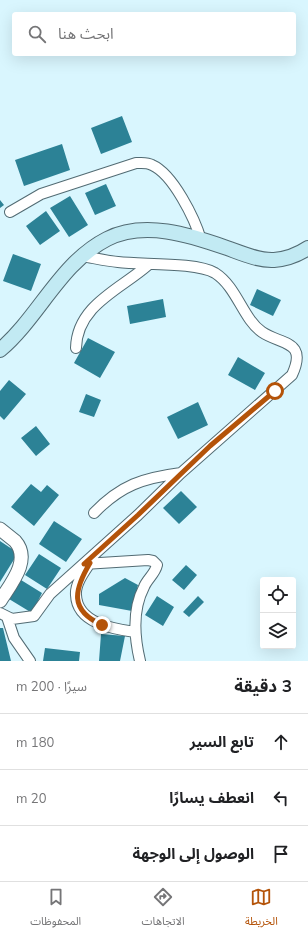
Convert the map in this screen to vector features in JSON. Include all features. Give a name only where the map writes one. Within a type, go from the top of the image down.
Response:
[{"type":"main road","points":[[0,350],[19,331],[82,256],[107,239],[130,232],[155,229],[201,240],[249,256],[274,260],[300,253],[308,248]]},
{"type":"street","points":[[10,212],[41,194],[136,163],[148,163],[159,170],[169,180],[196,224],[201,240]]},
{"type":"street","points":[[4,615],[12,619],[34,616],[50,594],[87,563],[181,472],[292,375],[298,366],[299,354],[294,346],[284,340],[268,336],[261,331],[234,292],[214,272],[197,268],[118,262],[82,256]]},
{"type":"street","points":[[76,348],[79,329],[94,307],[109,293],[138,274],[148,265]]},
{"type":"street","points":[[94,513],[114,493],[136,482],[161,475],[181,472]]},
{"type":"street","points":[[0,529],[15,541],[19,548],[21,558],[15,577],[0,601]]},
{"type":"street","points":[[87,563],[148,560],[154,562],[156,565],[154,573],[142,590],[136,608],[135,632],[140,661]]},
{"type":"street","points":[[87,563],[76,594],[81,610],[91,620],[102,625],[135,632]]},
{"type":"street","points":[[4,615],[14,638],[30,661]]},
{"type":"building","points":[[122,116],[132,142],[101,154],[91,128]]},
{"type":"building","points":[[62,144],[70,170],[24,186],[15,160]]},
{"type":"building","points":[[106,184],[116,206],[95,215],[85,193]]},
{"type":"building","points":[[70,196],[88,225],[69,237],[50,208]]},
{"type":"building","points":[[0,200],[4,205],[0,208]]},
{"type":"building","points":[[46,211],[60,231],[40,245],[26,226]]},
{"type":"building","points":[[13,254],[41,264],[31,291],[3,281]]},
{"type":"building","points":[[257,289],[281,300],[273,316],[250,305]]},
{"type":"building","points":[[163,299],[166,317],[130,324],[127,306]]},
{"type":"building","points":[[88,338],[115,352],[100,378],[74,363]]},
{"type":"building","points":[[238,357],[265,373],[255,390],[228,375]]},
{"type":"building","points":[[9,380],[26,394],[4,420],[0,416],[0,391]]},
{"type":"building","points":[[86,394],[101,400],[94,417],[79,412]]},
{"type":"building","points":[[198,402],[208,425],[178,439],[167,417]]},
{"type":"building","points":[[36,426],[50,444],[36,456],[21,438]]},
{"type":"building","points":[[31,484],[41,492],[47,485],[59,495],[34,526],[11,507]]},
{"type":"building","points":[[181,491],[197,507],[179,524],[163,508]]},
{"type":"building","points":[[54,521],[82,539],[66,562],[39,544]]},
{"type":"building","points":[[0,541],[18,553],[0,582]]},
{"type":"building","points":[[39,554],[61,568],[47,589],[25,575]]},
{"type":"building","points":[[186,565],[197,575],[184,590],[172,580]]},
{"type":"building","points":[[125,578],[138,585],[132,611],[99,605],[99,594]]},
{"type":"building","points":[[21,580],[42,593],[32,613],[9,599]]},
{"type":"building","points":[[157,596],[174,607],[163,626],[145,615]]},
{"type":"building","points":[[198,596],[204,602],[189,617],[183,612]]},
{"type":"building","points":[[0,628],[3,628],[11,661],[0,661]]},
{"type":"building","points":[[101,634],[125,636],[120,661],[99,661]]},
{"type":"building","points":[[45,648],[80,652],[79,661],[43,661]]},
{"type":"route","points":[[102,625],[91,620],[81,610],[78,602],[76,594],[78,585],[90,563],[84,564],[138,515],[181,472],[275,391]]}]
